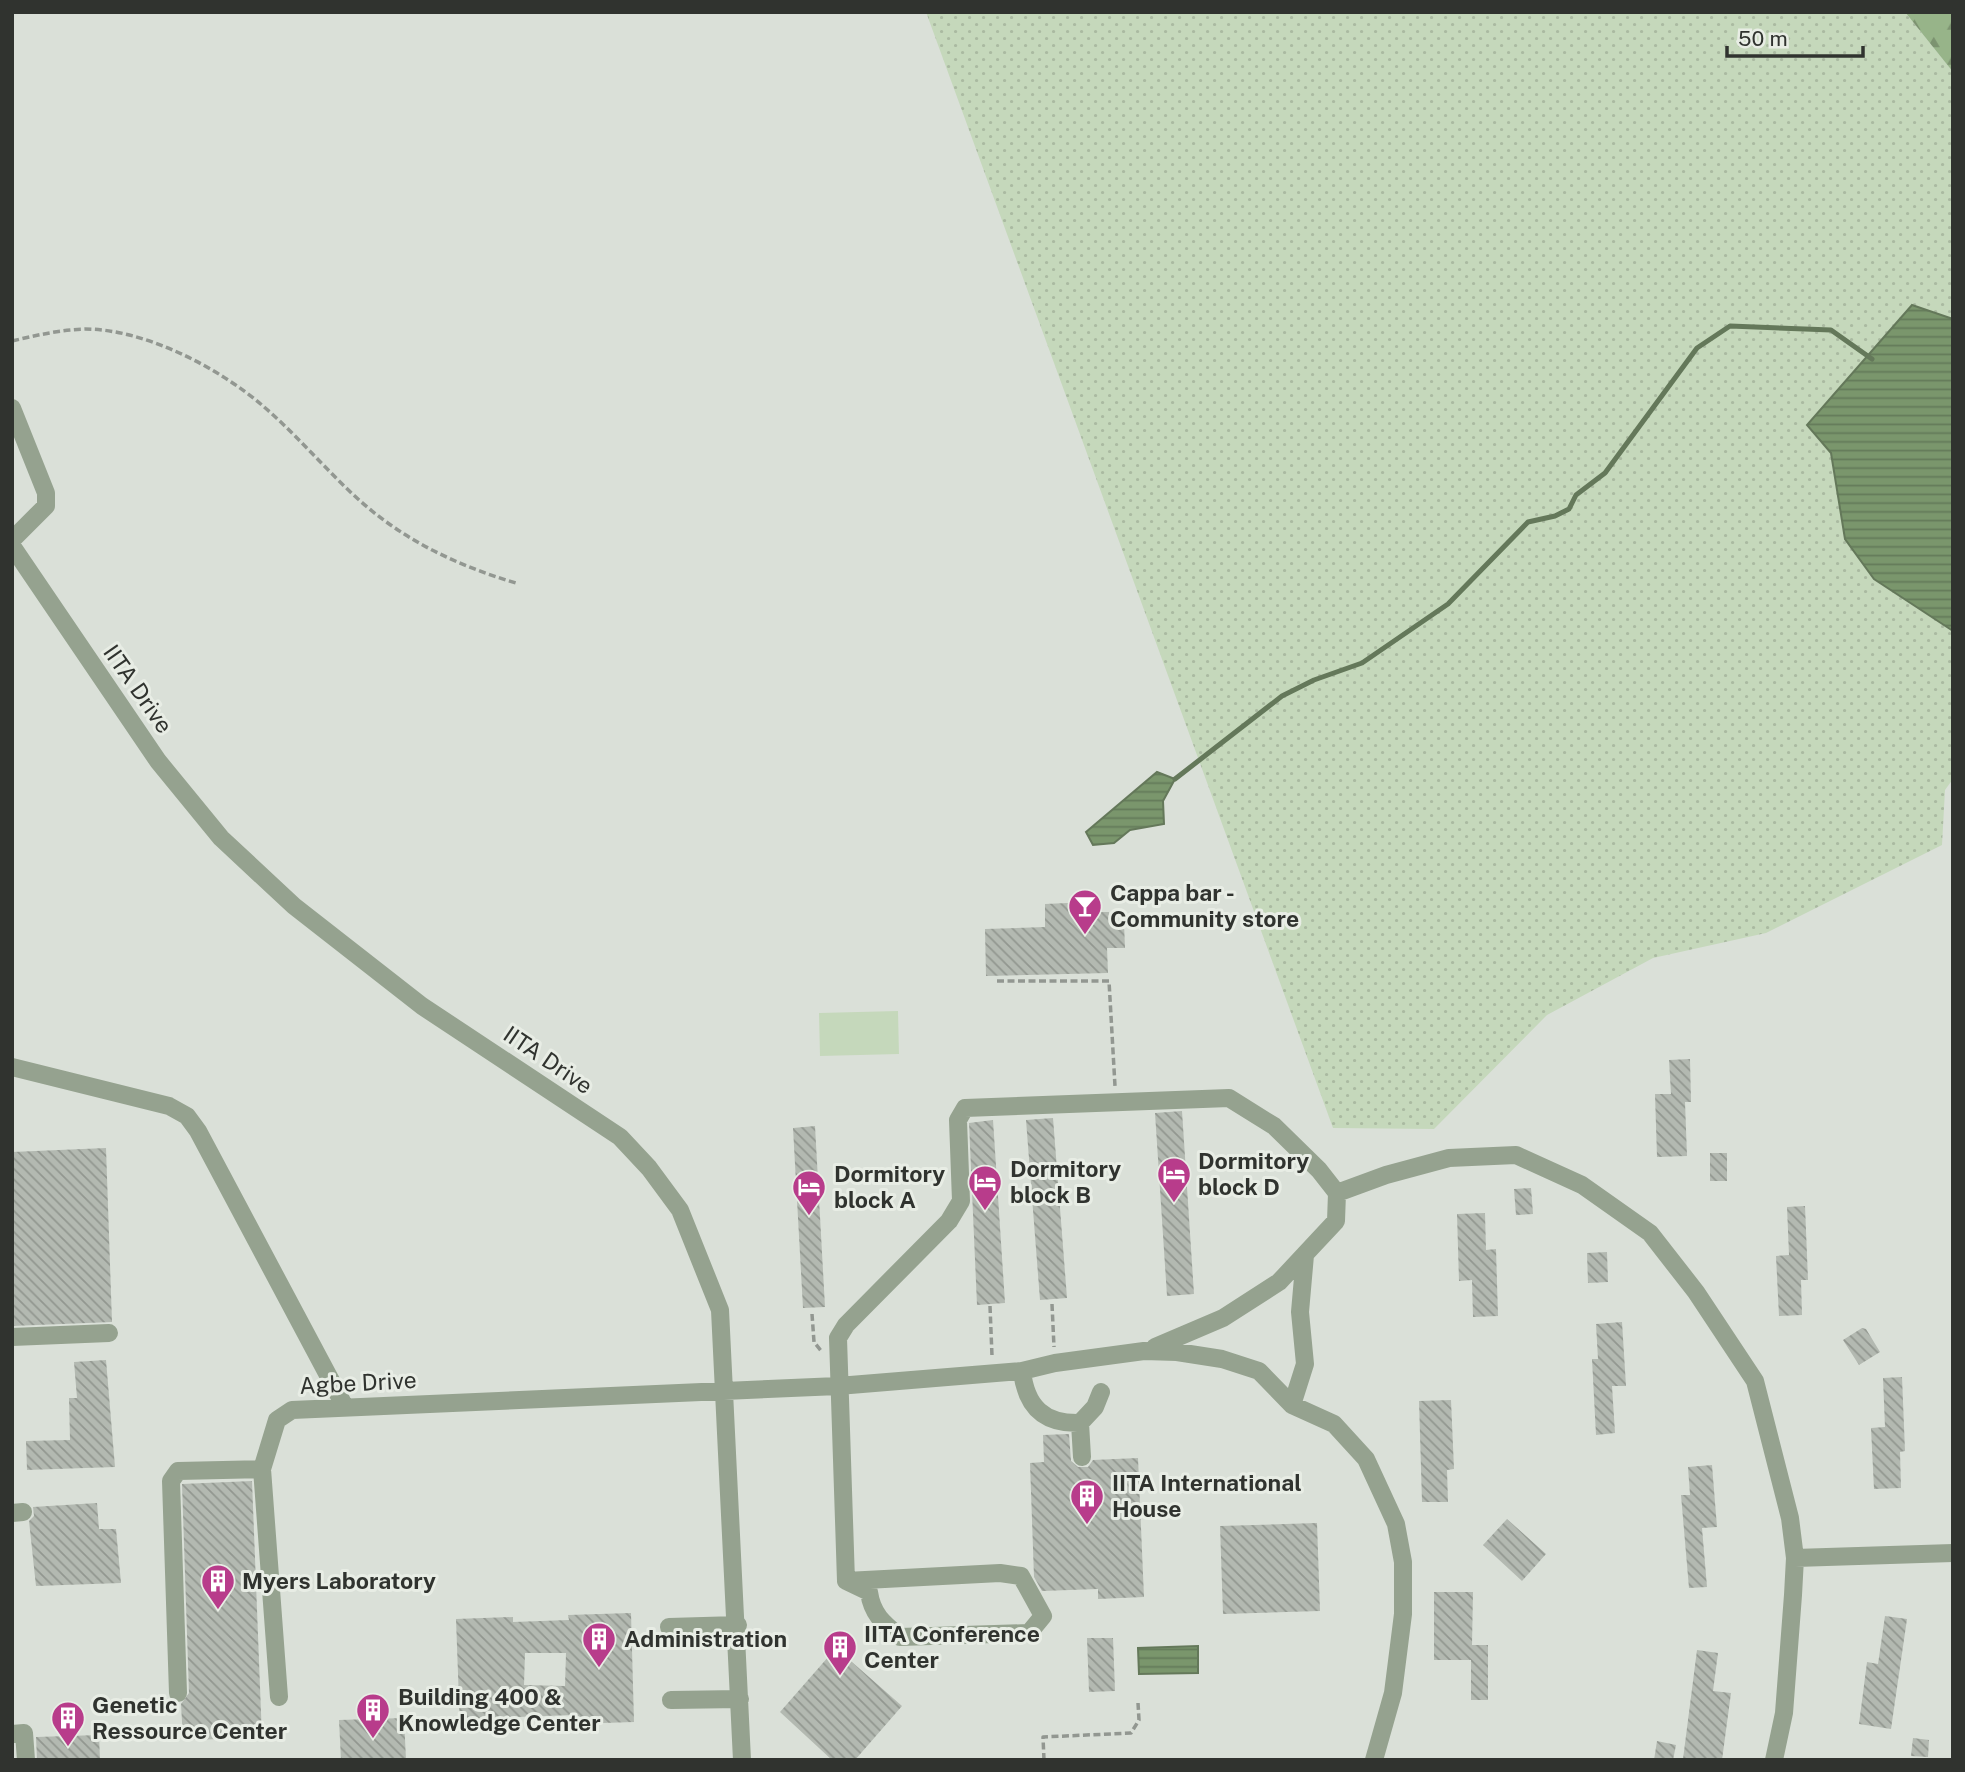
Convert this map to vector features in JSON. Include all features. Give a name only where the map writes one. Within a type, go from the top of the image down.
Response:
[{"type":"street","points":[[12,408],[46,494],[46,506],[12,540]]},
{"type":"street","name":"IITA Drive","points":[[12,546],[159,761],[221,838],[294,906],[422,1006],[620,1137],[649,1168],[680,1210],[720,1310],[738,1625],[742,1760]]},
{"type":"street","points":[[12,1067],[169,1106],[187,1116],[198,1131],[345,1408]]},
{"type":"street","points":[[846,1581],[838,1338],[846,1325],[949,1221],[961,1201],[958,1120],[965,1108],[1229,1098],[1273,1126],[1320,1170],[1338,1193],[1336,1221],[1279,1282],[1223,1318],[1144,1351]]},
{"type":"street","points":[[1338,1193],[1449,1158],[1516,1155],[1582,1185],[1650,1233],[1696,1292],[1755,1381],[1790,1518],[1795,1558],[1784,1713],[1774,1760]]},
{"type":"street","points":[[1292,1405],[1305,1364],[1300,1312],[1305,1255]]},
{"type":"street","points":[[12,1337],[109,1333]]},
{"type":"street","points":[[1144,1351],[1177,1352],[1222,1359],[1259,1371],[1292,1405],[1334,1423],[1366,1459],[1396,1524],[1403,1562],[1403,1614],[1393,1693],[1374,1760]]},
{"type":"street","name":"Agbe Drive","points":[[279,1697],[262,1469],[277,1420],[292,1410],[838,1386],[1023,1371],[1055,1363],[1144,1351]]},
{"type":"street","points":[[1023,1371],[1024,1387],[1033,1408],[1043,1416],[1065,1423],[1080,1423]]},
{"type":"street","points":[[1082,1457],[1080,1423],[1095,1407],[1101,1392]]},
{"type":"street","points":[[178,1693],[171,1481],[178,1471],[262,1469]]},
{"type":"street","points":[[1795,1558],[1953,1553]]},
{"type":"street","points":[[1000,1573],[1021,1576],[1043,1616],[1029,1633],[900,1637],[879,1620],[871,1608],[869,1592],[846,1581],[1000,1573]]},
{"type":"street","points":[[669,1627],[738,1625]]},
{"type":"street","points":[[671,1700],[740,1699]]},
{"type":"street","points":[[12,1734],[24,1733],[26,1760]]},
{"type":"path","points":[[12,341],[50,332],[88,329],[142,338],[198,362],[262,405],[360,500],[413,539],[466,569],[516,583]]},
{"type":"path","points":[[997,981],[1109,981],[1116,1102]]},
{"type":"path","points":[[1052,1304],[1055,1363]]},
{"type":"path","points":[[990,1306],[993,1372]]},
{"type":"path","points":[[1044,1760],[1043,1737],[1131,1733],[1139,1720],[1138,1703]]},
{"type":"shaded area","points":[[926,12],[1905,12],[1953,72],[1953,319],[1911,305],[1807,425],[1831,453],[1845,539],[1874,579],[1953,631],[1953,779],[1945,790],[1942,845],[1766,933],[1653,958],[1547,1015],[1434,1129],[1333,1128]]},
{"type":"shaded area","points":[[1912,305],[1953,319],[1953,631],[1874,579],[1845,539],[1831,453],[1807,425]]},
{"type":"shaded area","points":[[1157,772],[1175,779],[1163,801],[1164,824],[1130,830],[1114,843],[1093,845],[1086,832]]},
{"type":"shaded area","points":[[898,1011],[899,1054],[820,1056],[819,1013]]},
{"type":"shaded area","points":[[1198,1646],[1198,1673],[1139,1674],[1138,1648]]},
{"type":"green space","points":[[1905,12],[1953,12],[1953,72]]},
{"type":"building","name":"Cappa bar - Community store","points":[[1090,902],[1091,912],[1109,912],[1109,924],[1124,923],[1125,948],[1107,948],[1108,973],[986,976],[985,929],[1045,927],[1045,904]]},
{"type":"building","points":[[1690,1059],[1691,1102],[1685,1102],[1687,1156],[1657,1157],[1655,1094],[1671,1094],[1669,1060]]},
{"type":"building","name":"Dormitory block D","points":[[1182,1111],[1194,1294],[1167,1296],[1155,1113]]},
{"type":"building","points":[[1053,1118],[1067,1298],[1040,1300],[1026,1120]]},
{"type":"building","name":"Dormitory block B","points":[[993,1120],[1005,1303],[977,1305],[969,1123]]},
{"type":"building","name":"Dormitory block A","points":[[815,1126],[825,1307],[803,1308],[793,1128]]},
{"type":"building","points":[[106,1148],[112,1322],[12,1326],[12,1152]]},
{"type":"building","points":[[1710,1153],[1727,1153],[1727,1181],[1710,1181]]},
{"type":"building","points":[[1531,1188],[1533,1214],[1516,1215],[1514,1189]]},
{"type":"building","points":[[1805,1206],[1808,1280],[1801,1280],[1802,1315],[1779,1316],[1776,1256],[1789,1255],[1787,1207]]},
{"type":"building","points":[[1485,1213],[1486,1250],[1496,1249],[1498,1316],[1473,1317],[1472,1280],[1459,1281],[1457,1214]]},
{"type":"building","points":[[1607,1252],[1608,1282],[1588,1283],[1587,1253]]},
{"type":"building","points":[[1622,1322],[1626,1386],[1612,1386],[1615,1433],[1596,1435],[1592,1359],[1598,1359],[1596,1324]]},
{"type":"building","points":[[1862,1328],[1866,1329],[1880,1352],[1859,1365],[1843,1340]]},
{"type":"building","points":[[106,1360],[115,1467],[27,1470],[26,1441],[70,1440],[69,1398],[77,1398],[74,1362]]},
{"type":"building","points":[[1902,1377],[1905,1451],[1900,1452],[1901,1488],[1874,1489],[1871,1428],[1885,1427],[1883,1378]]},
{"type":"building","points":[[1451,1400],[1454,1469],[1447,1470],[1448,1502],[1422,1502],[1419,1401]]},
{"type":"building","name":"IITA International House","points":[[1069,1434],[1071,1461],[1078,1467],[1088,1467],[1093,1460],[1138,1458],[1144,1597],[1098,1599],[1098,1589],[1042,1591],[1034,1577],[1030,1463],[1044,1462],[1043,1435]]},
{"type":"building","points":[[1712,1465],[1717,1527],[1702,1528],[1707,1587],[1689,1588],[1681,1495],[1690,1495],[1688,1467]]},
{"type":"building","name":"Myers Laboratory","points":[[252,1481],[262,1738],[183,1740],[181,1704],[189,1693],[182,1484]]},
{"type":"building","points":[[97,1503],[99,1529],[116,1529],[121,1583],[36,1586],[29,1521],[34,1516],[33,1507]]},
{"type":"building","points":[[1507,1519],[1546,1554],[1522,1581],[1483,1545]]},
{"type":"building","points":[[1317,1523],[1320,1611],[1223,1614],[1220,1526]]},
{"type":"building","points":[[1434,1592],[1473,1592],[1472,1645],[1488,1645],[1488,1700],[1471,1700],[1471,1660],[1434,1660]]},
{"type":"building","name":"Administration","points":[[631,1613],[634,1722],[572,1724],[572,1715],[517,1717],[518,1726],[460,1728],[456,1619],[513,1617],[513,1622],[569,1620],[568,1615]],"holes":[[[525,1653],[566,1653],[565,1686],[524,1685]]]},
{"type":"building","points":[[1885,1616],[1907,1619],[1891,1729],[1859,1724],[1867,1662],[1878,1664]]},
{"type":"building","points":[[1087,1638],[1113,1638],[1115,1691],[1089,1692]]},
{"type":"building","name":"IITA Conference Center","points":[[836,1648],[902,1706],[855,1760],[832,1760],[780,1712]]},
{"type":"building","points":[[1697,1650],[1718,1653],[1713,1691],[1731,1693],[1722,1760],[1683,1759]]},
{"type":"building","name":"Building 400 & Knowledge Center","points":[[404,1718],[406,1760],[341,1760],[339,1720]]},
{"type":"building","name":"Genetic Ressource Center","points":[[99,1735],[100,1760],[37,1760],[36,1737]]},
{"type":"building","points":[[1913,1738],[1929,1740],[1928,1757],[1911,1756]]},
{"type":"building","points":[[1657,1741],[1676,1745],[1673,1760],[1654,1760]]},
{"type":"waterway","points":[[1175,779],[1282,696],[1314,680],[1362,663],[1448,604],[1528,522],[1555,516],[1569,509],[1576,495],[1605,473],[1697,348],[1730,326],[1831,330],[1872,359]]},
{"type":"place","name":"Cappa bar - Community store","points":[[1085,936]]},
{"type":"place","name":"Dormitory block D","points":[[1174,1204]]},
{"type":"place","name":"Dormitory block B","points":[[985,1212]]},
{"type":"place","name":"Dormitory block A","points":[[809,1217]]},
{"type":"place","name":"IITA International House","points":[[1087,1526]]},
{"type":"place","name":"Myers Laboratory","points":[[218,1611]]},
{"type":"place","name":"Administration","points":[[599,1669]]},
{"type":"place","name":"IITA Conference Center","points":[[840,1677]]},
{"type":"place","name":"Building 400 & Knowledge Center","points":[[373,1740]]},
{"type":"place","name":"Genetic Ressource Center","points":[[68,1748]]}]
